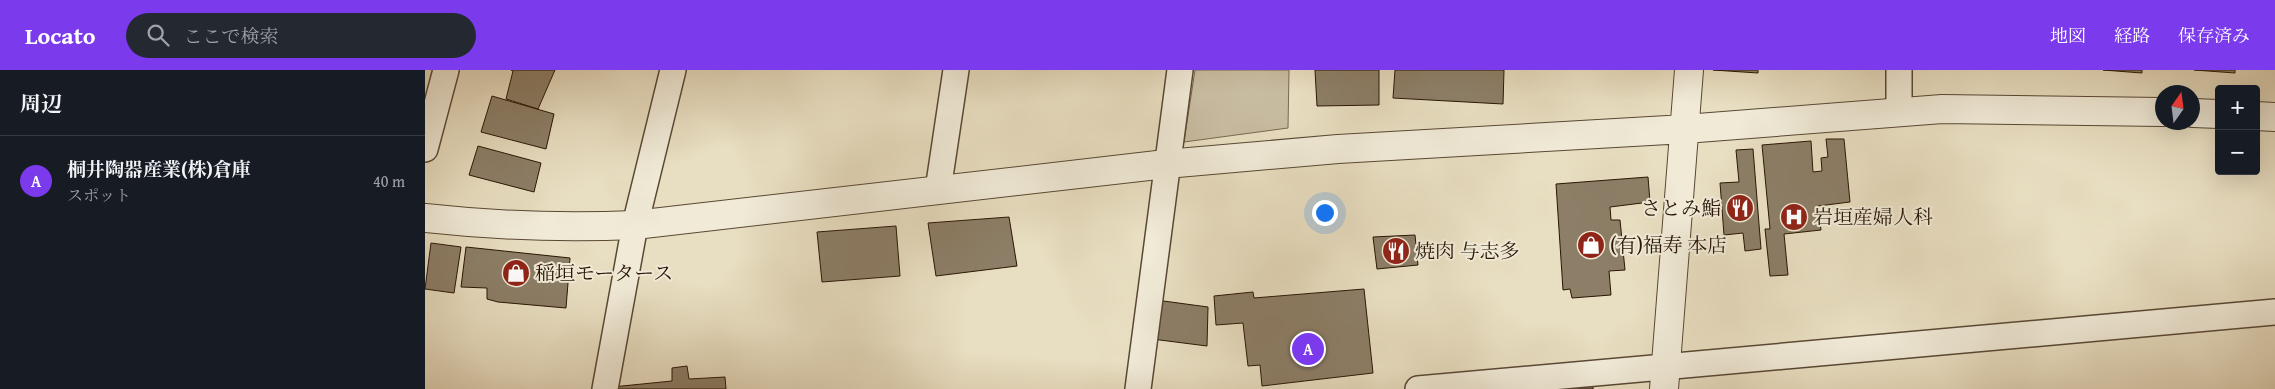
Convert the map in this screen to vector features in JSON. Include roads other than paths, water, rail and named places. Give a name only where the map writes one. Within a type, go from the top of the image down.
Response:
[{"type":"street","points":[[425,149],[446,70]]},
{"type":"street","points":[[605,389],[635,225],[673,70]]},
{"type":"street","points":[[938,190],[956,70]]},
{"type":"street","points":[[1138,389],[1166,164],[1180,70]]},
{"type":"street","points":[[1665,377],[1689,70]]},
{"type":"street","points":[[1899,70],[1899,112]]},
{"type":"street","points":[[425,218],[502,226],[565,228],[635,225],[1166,164],[1338,149],[1685,129],[1942,109],[2059,109],[2155,112]]},
{"type":"street","points":[[2200,113],[2215,114]]},
{"type":"street","points":[[2260,116],[2275,117]]},
{"type":"street","points":[[1418,389],[1665,377],[2275,312]]},
{"type":"place","name":"さとみ鮨","points":[[1740,208]]},
{"type":"place","name":"岩垣産婦人科","points":[[1794,217]]},
{"type":"place","name":"(有)福寿 本店","points":[[1591,245]]},
{"type":"place","name":"焼肉 与志多","points":[[1396,251]]},
{"type":"place","name":"稲垣モータース","points":[[516,273]]},
{"type":"place","name":"桐井陶器産業(株)倉庫","points":[[1308,349]]}]
